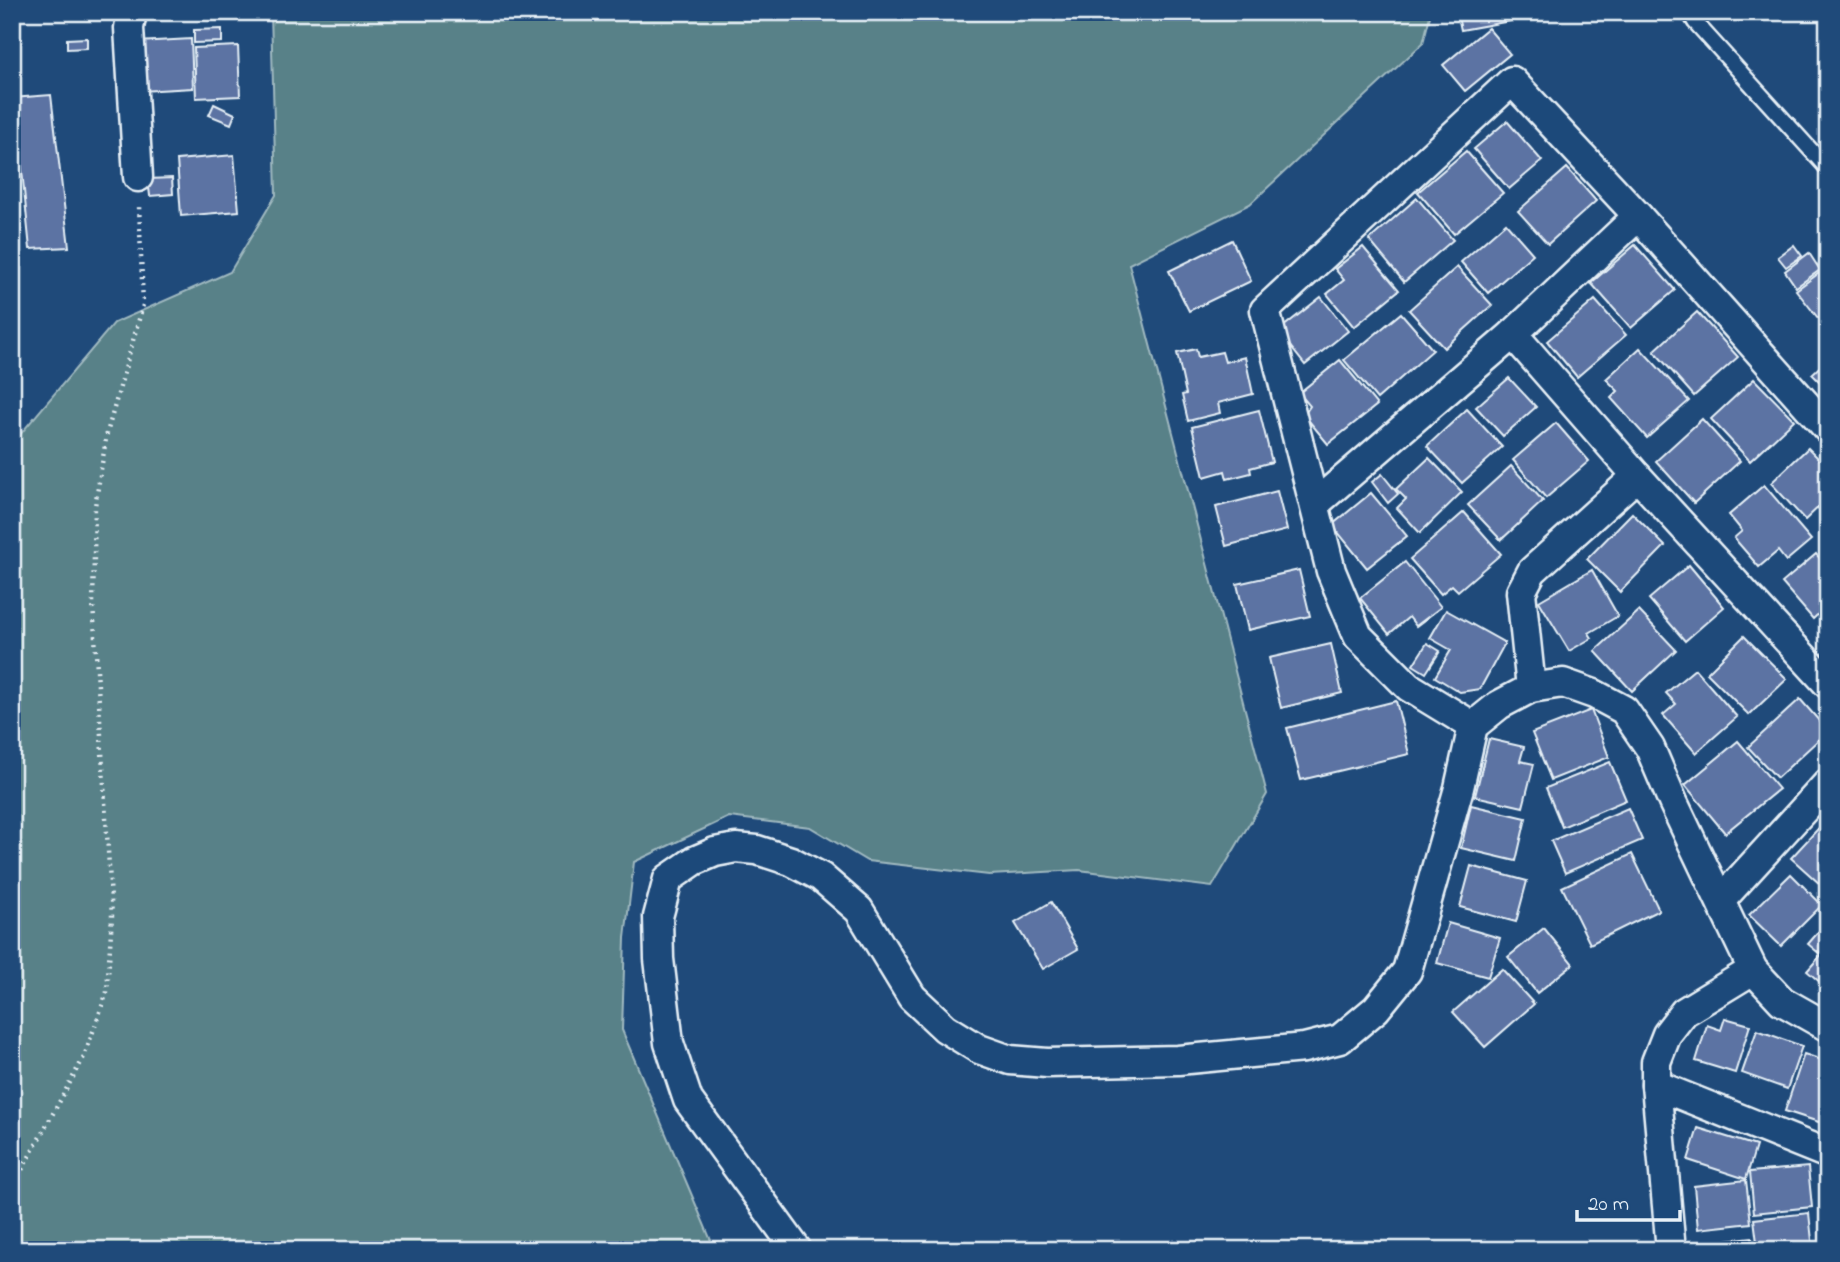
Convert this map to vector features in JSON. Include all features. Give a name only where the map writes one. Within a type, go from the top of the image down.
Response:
[{"type":"street","points":[[132,12],[129,28],[138,177]]},
{"type":"street","points":[[1473,726],[1409,687],[1357,636],[1331,571],[1265,310],[1513,81],[1828,429]]},
{"type":"street","points":[[1315,504],[1513,334],[1638,216]]},
{"type":"street","points":[[1513,334],[1637,476],[1828,684]]},
{"type":"street","points":[[1531,688],[1521,592],[1532,571],[1637,476]]},
{"type":"street","points":[[797,1250],[688,1100],[669,1044],[659,959],[658,918],[668,879],[694,861],[715,852],[736,848],[757,850],[791,861],[821,877],[859,910],[912,997],[945,1028],[979,1049],[1010,1060],[1047,1063],[1178,1060],[1304,1048],[1340,1039],[1376,1009],[1407,971],[1459,788],[1473,726],[1499,705],[1531,688],[1563,683],[1594,694],[1623,710],[1650,748],[1753,970],[1782,1001],[1828,1027]]},
{"type":"street","points":[[1721,900],[1828,783]]},
{"type":"street","points":[[1671,1250],[1656,1062],[1667,1034],[1684,1012],[1753,970]]},
{"type":"street","points":[[1656,1085],[1828,1154]]},
{"type":"lane","points":[[1689,12],[1695,22],[1828,169]]},
{"type":"path","points":[[12,1188],[84,1057],[107,992],[112,916],[93,604],[95,506],[107,433],[143,305],[138,177]]},
{"type":"green space","points":[[271,12],[1431,12],[1423,43],[1250,204],[1129,264],[1267,794],[1212,887],[1079,870],[989,875],[867,861],[810,827],[729,817],[634,862],[625,938],[622,1030],[715,1250],[12,1250],[12,444],[114,323],[230,272],[276,195]]},
{"type":"building","points":[[1457,12],[1504,12],[1510,21],[1461,30]]},
{"type":"building","points":[[12,27],[18,89],[12,90]]},
{"type":"building","points":[[1488,28],[1510,54],[1465,91],[1443,65]]},
{"type":"building","points":[[222,29],[222,42],[194,43],[194,30]]},
{"type":"building","points":[[87,38],[87,48],[67,49],[67,39]]},
{"type":"building","points":[[191,39],[193,88],[141,91],[138,42]]},
{"type":"building","points":[[238,46],[240,96],[196,98],[194,48]]},
{"type":"building","points":[[51,95],[69,247],[30,249],[19,141],[12,141],[12,98]]},
{"type":"building","points":[[214,104],[235,114],[231,124],[209,115]]},
{"type":"building","points":[[1507,121],[1542,161],[1509,189],[1474,149]]},
{"type":"building","points":[[1466,151],[1503,193],[1454,234],[1418,192]]},
{"type":"building","points":[[234,155],[239,211],[181,216],[177,160]]},
{"type":"building","points":[[1567,168],[1596,201],[1548,244],[1518,211]]},
{"type":"building","points":[[172,178],[173,194],[150,196],[148,179]]},
{"type":"building","points":[[1417,198],[1453,240],[1404,282],[1369,240]]},
{"type":"building","points":[[1506,223],[1533,254],[1488,293],[1461,262]]},
{"type":"building","points":[[1232,240],[1251,281],[1189,311],[1169,271]]},
{"type":"building","points":[[1635,245],[1675,290],[1631,328],[1591,283]]},
{"type":"building","points":[[1794,245],[1802,256],[1786,267],[1778,257]]},
{"type":"building","points":[[1363,247],[1399,290],[1354,327],[1327,294],[1344,280],[1335,269]]},
{"type":"building","points":[[1809,253],[1820,270],[1796,287],[1785,271]]},
{"type":"building","points":[[1457,267],[1492,305],[1444,348],[1409,310]]},
{"type":"building","points":[[1822,271],[1828,278],[1828,322],[1818,318],[1796,290]]},
{"type":"building","points":[[1321,297],[1348,331],[1305,365],[1278,331]]},
{"type":"building","points":[[1595,300],[1626,335],[1577,377],[1547,341]]},
{"type":"building","points":[[1697,312],[1738,357],[1694,396],[1654,351]]},
{"type":"building","points":[[1401,313],[1433,350],[1377,399],[1344,360]]},
{"type":"building","points":[[1640,348],[1689,401],[1647,438],[1611,398],[1618,391],[1606,379]]},
{"type":"building","points":[[1196,349],[1198,357],[1222,352],[1225,362],[1245,357],[1253,394],[1218,403],[1220,413],[1188,421],[1182,395],[1186,394],[1177,353]]},
{"type":"building","points":[[1828,359],[1828,374],[1820,382],[1812,374]]},
{"type":"building","points":[[1340,360],[1377,405],[1328,444],[1304,415],[1310,406],[1299,393]]},
{"type":"building","points":[[1509,378],[1536,407],[1503,436],[1476,407]]},
{"type":"building","points":[[1754,379],[1794,420],[1750,461],[1711,419]]},
{"type":"building","points":[[1467,409],[1502,447],[1462,483],[1427,446]]},
{"type":"building","points":[[1259,410],[1272,462],[1250,468],[1251,473],[1227,479],[1225,471],[1204,477],[1192,427]]},
{"type":"building","points":[[1702,419],[1740,461],[1694,503],[1656,461]]},
{"type":"building","points":[[1556,423],[1589,461],[1546,498],[1513,460]]},
{"type":"building","points":[[1808,448],[1828,468],[1828,498],[1805,520],[1771,483]]},
{"type":"building","points":[[1429,458],[1462,492],[1420,533],[1397,508],[1406,499],[1396,489]]},
{"type":"building","points":[[1511,466],[1543,501],[1501,540],[1468,505]]},
{"type":"building","points":[[1382,474],[1398,494],[1388,503],[1372,482]]},
{"type":"building","points":[[1764,485],[1811,540],[1786,561],[1778,551],[1759,567],[1734,538],[1742,531],[1729,515]]},
{"type":"building","points":[[1277,491],[1287,530],[1226,546],[1216,507]]},
{"type":"building","points":[[1371,493],[1407,536],[1367,568],[1332,525]]},
{"type":"building","points":[[1464,512],[1501,554],[1458,591],[1452,585],[1441,594],[1410,559]]},
{"type":"building","points":[[1632,513],[1665,546],[1620,592],[1587,559]]},
{"type":"building","points":[[1816,554],[1828,567],[1828,605],[1813,619],[1782,583]]},
{"type":"building","points":[[1405,562],[1441,607],[1416,626],[1409,617],[1389,634],[1360,598]]},
{"type":"building","points":[[1689,565],[1724,607],[1685,641],[1649,599]]},
{"type":"building","points":[[1299,570],[1310,616],[1248,630],[1237,584]]},
{"type":"building","points":[[1592,570],[1618,616],[1589,633],[1592,638],[1569,651],[1539,601]]},
{"type":"building","points":[[1446,610],[1505,643],[1480,689],[1460,692],[1435,677],[1451,650],[1430,638]]},
{"type":"building","points":[[1639,611],[1676,650],[1632,691],[1595,651]]},
{"type":"building","points":[[1744,636],[1787,679],[1749,715],[1707,673]]},
{"type":"building","points":[[1427,643],[1440,651],[1426,673],[1413,665]]},
{"type":"building","points":[[1331,644],[1342,693],[1281,708],[1269,658]]},
{"type":"building","points":[[1695,669],[1737,717],[1696,753],[1663,715],[1676,704],[1666,693]]},
{"type":"building","points":[[1800,699],[1828,731],[1777,778],[1748,747]]},
{"type":"building","points":[[1396,701],[1409,754],[1301,780],[1287,728]]},
{"type":"building","points":[[1591,710],[1609,757],[1551,780],[1532,733]]},
{"type":"building","points":[[1489,739],[1524,747],[1520,761],[1534,764],[1523,807],[1475,796]]},
{"type":"building","points":[[1738,741],[1779,789],[1725,833],[1685,785]]},
{"type":"building","points":[[1610,762],[1626,800],[1562,827],[1546,788]]},
{"type":"building","points":[[1471,805],[1526,818],[1516,861],[1461,848]]},
{"type":"building","points":[[1628,808],[1642,840],[1565,873],[1551,841]]},
{"type":"building","points":[[1828,818],[1828,876],[1820,884],[1791,858]]},
{"type":"building","points":[[1632,854],[1659,910],[1590,944],[1562,887]]},
{"type":"building","points":[[1471,866],[1527,881],[1516,922],[1460,907]]},
{"type":"building","points":[[1791,874],[1822,905],[1781,946],[1749,915]]},
{"type":"building","points":[[1051,902],[1078,949],[1043,969],[1015,923]]},
{"type":"building","points":[[1828,921],[1828,989],[1807,971],[1821,955],[1808,944]]},
{"type":"building","points":[[1448,923],[1500,938],[1488,977],[1437,963]]},
{"type":"building","points":[[1544,928],[1573,964],[1537,993],[1508,957]]},
{"type":"building","points":[[1502,969],[1534,1004],[1485,1047],[1453,1012]]},
{"type":"building","points":[[1725,1018],[1750,1025],[1735,1073],[1696,1061],[1707,1025],[1721,1030]]},
{"type":"building","points":[[1757,1030],[1802,1046],[1787,1089],[1742,1073]]},
{"type":"building","points":[[1804,1054],[1828,1062],[1828,1125],[1785,1111]]},
{"type":"building","points":[[1698,1128],[1756,1146],[1746,1179],[1688,1160]]},
{"type":"building","points":[[1808,1167],[1812,1207],[1754,1213],[1750,1172]]},
{"type":"building","points":[[1746,1180],[1751,1223],[1698,1229],[1694,1186]]},
{"type":"building","points":[[1809,1213],[1813,1250],[1758,1250],[1754,1219]]},
{"type":"building","points":[[1752,1237],[1753,1250],[1698,1250],[1698,1243]]}]
